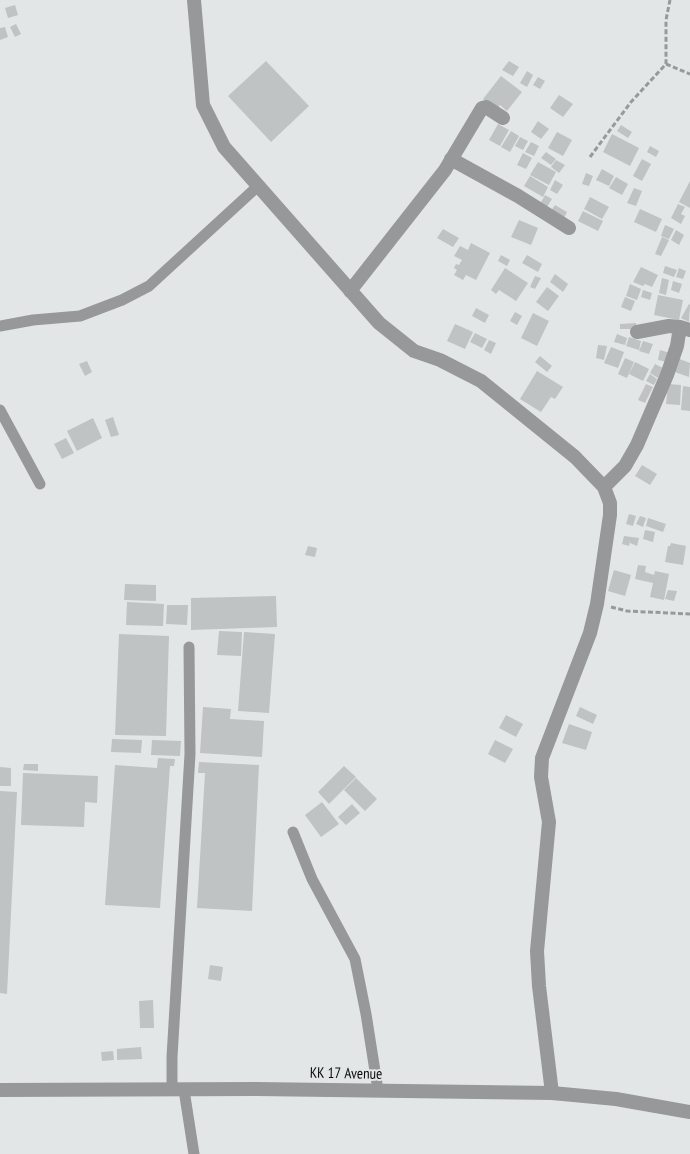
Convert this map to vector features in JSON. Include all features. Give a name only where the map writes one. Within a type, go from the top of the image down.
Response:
[{"type":"street","points":[[194,0],[203,105],[224,147],[379,323],[414,351],[440,360],[482,381],[575,457],[604,487],[610,503],[610,515],[597,604],[590,633],[542,758],[541,777],[549,822],[536,951],[552,1093]]},
{"type":"street","points":[[350,291],[409,217],[451,159],[482,108],[486,107],[503,118]]},
{"type":"street","points":[[451,159],[518,196],[570,228]]},
{"type":"street","points":[[604,487],[626,466],[637,445],[685,328],[669,326],[637,332]]},
{"type":"street","name":"KK 17 Avenue","points":[[0,1090],[256,1089],[552,1093],[616,1099],[690,1112]]},
{"type":"lane","points":[[0,326],[33,320],[80,316],[122,300],[149,286],[258,186]]},
{"type":"lane","points":[[0,410],[40,484]]},
{"type":"lane","points":[[189,647],[190,754],[172,1057],[194,1154]]},
{"type":"lane","points":[[293,832],[312,879],[355,959],[378,1090]]},
{"type":"path","points":[[590,157],[630,102],[666,64],[666,20],[670,0]]},
{"type":"path","points":[[666,64],[690,74]]},
{"type":"path","points":[[597,604],[627,611],[690,614]]},
{"type":"building","points":[[15,5],[18,15],[8,18],[5,8]]},
{"type":"building","points":[[16,24],[21,34],[15,37],[10,27]]},
{"type":"building","points":[[5,27],[8,37],[0,40],[0,28]]},
{"type":"building","points":[[266,61],[309,106],[271,142],[228,96]]},
{"type":"building","points":[[509,61],[519,67],[513,76],[502,70]]},
{"type":"building","points":[[527,71],[533,75],[527,87],[520,83]]},
{"type":"building","points":[[501,76],[522,92],[507,111],[500,105],[497,109],[483,99]]},
{"type":"building","points":[[538,77],[545,81],[540,89],[533,85]]},
{"type":"building","points":[[559,95],[573,104],[563,117],[550,108]]},
{"type":"building","points":[[538,121],[549,129],[541,139],[531,132]]},
{"type":"building","points":[[498,124],[509,130],[500,146],[489,140]]},
{"type":"building","points":[[621,125],[632,132],[628,138],[617,131]]},
{"type":"building","points":[[511,131],[519,136],[510,152],[501,147]]},
{"type":"building","points":[[557,132],[572,140],[563,156],[548,148]]},
{"type":"building","points":[[612,134],[639,148],[630,166],[603,152]]},
{"type":"building","points":[[520,137],[528,141],[523,150],[515,146]]},
{"type":"building","points":[[531,142],[539,146],[534,156],[525,152]]},
{"type":"building","points":[[650,146],[659,151],[656,157],[647,152]]},
{"type":"building","points":[[546,152],[556,159],[551,165],[541,158]]},
{"type":"building","points":[[523,153],[532,158],[526,169],[517,165]]},
{"type":"building","points":[[642,159],[651,164],[642,181],[633,176]]},
{"type":"building","points":[[556,160],[565,165],[559,173],[551,167]]},
{"type":"building","points":[[538,162],[556,172],[549,185],[530,175]]},
{"type":"building","points":[[602,169],[614,176],[609,186],[596,180]]},
{"type":"building","points":[[586,173],[593,176],[589,186],[582,184]]},
{"type":"building","points":[[530,176],[548,187],[543,197],[524,186]]},
{"type":"building","points":[[616,177],[628,184],[622,195],[609,188]]},
{"type":"building","points":[[555,180],[563,185],[557,194],[550,190]]},
{"type":"building","points":[[690,181],[690,208],[679,202]]},
{"type":"building","points":[[634,188],[642,191],[636,206],[627,203]]},
{"type":"building","points":[[545,195],[552,199],[547,207],[540,204]]},
{"type":"building","points":[[590,197],[609,207],[602,219],[584,209]]},
{"type":"building","points":[[678,204],[685,207],[681,214],[685,216],[681,224],[671,218]]},
{"type":"building","points":[[555,205],[567,212],[564,218],[551,211]]},
{"type":"building","points":[[640,209],[662,219],[656,232],[634,222]]},
{"type":"building","points":[[583,211],[603,221],[598,231],[578,221]]},
{"type":"building","points":[[519,220],[538,228],[531,245],[511,237]]},
{"type":"building","points":[[665,225],[674,229],[669,239],[661,236]]},
{"type":"building","points":[[443,229],[459,238],[453,247],[437,238]]},
{"type":"building","points":[[676,230],[684,235],[679,245],[671,240]]},
{"type":"building","points":[[662,237],[669,240],[661,256],[655,254]]},
{"type":"building","points":[[471,243],[490,253],[476,280],[466,275],[463,280],[454,275],[457,270],[454,268],[456,264],[459,265],[462,260],[454,256],[460,246],[468,250]]},
{"type":"building","points":[[501,255],[510,260],[507,266],[498,261]]},
{"type":"building","points":[[527,255],[542,264],[538,272],[522,263]]},
{"type":"building","points":[[665,266],[677,270],[674,277],[663,273]]},
{"type":"building","points":[[641,267],[658,275],[652,287],[633,282]]},
{"type":"building","points":[[505,268],[528,283],[516,301],[499,290],[496,294],[491,290]]},
{"type":"building","points":[[679,268],[686,271],[683,279],[676,277]]},
{"type":"building","points":[[555,274],[568,284],[563,292],[550,282]]},
{"type":"building","points":[[535,276],[541,278],[535,289],[530,287]]},
{"type":"building","points":[[662,278],[669,280],[666,295],[659,293]]},
{"type":"building","points":[[673,281],[682,284],[679,293],[671,290]]},
{"type":"building","points":[[630,284],[641,289],[637,300],[626,296]]},
{"type":"building","points":[[547,287],[559,296],[548,311],[536,302]]},
{"type":"building","points":[[643,290],[652,293],[650,300],[641,297]]},
{"type":"building","points":[[658,295],[683,300],[679,320],[654,315]]},
{"type":"building","points":[[625,297],[635,301],[631,311],[621,307]]},
{"type":"building","points":[[690,305],[689,322],[681,318]]},
{"type":"building","points":[[476,308],[489,315],[485,323],[472,316]]},
{"type":"building","points":[[515,312],[522,316],[517,325],[510,321]]},
{"type":"building","points":[[533,313],[549,321],[537,346],[521,338]]},
{"type":"building","points":[[636,323],[636,329],[620,329],[620,324]]},
{"type":"building","points":[[455,324],[473,332],[465,349],[447,341]]},
{"type":"building","points":[[475,333],[487,339],[482,348],[470,342]]},
{"type":"building","points":[[617,334],[627,338],[625,345],[614,342]]},
{"type":"building","points":[[629,337],[641,341],[639,350],[626,346]]},
{"type":"building","points":[[489,340],[496,343],[491,354],[484,350]]},
{"type":"building","points":[[643,341],[653,344],[649,354],[639,351]]},
{"type":"building","points":[[598,345],[607,346],[604,360],[596,358]]},
{"type":"building","points":[[611,347],[624,352],[618,368],[604,363]]},
{"type":"building","points":[[660,350],[670,353],[667,362],[658,360]]},
{"type":"building","points":[[540,356],[552,366],[547,372],[535,362]]},
{"type":"building","points":[[625,358],[634,362],[627,378],[618,374]]},
{"type":"building","points":[[677,358],[690,363],[689,377],[672,371]]},
{"type":"building","points":[[87,361],[92,372],[85,376],[79,364]]},
{"type":"building","points":[[635,362],[649,369],[643,381],[629,374]]},
{"type":"building","points":[[655,364],[663,368],[658,378],[650,373]]},
{"type":"building","points":[[537,371],[563,387],[555,399],[551,397],[541,412],[520,399]]},
{"type":"building","points":[[650,374],[657,379],[654,385],[646,381]]},
{"type":"building","points":[[646,384],[653,387],[645,403],[638,400]]},
{"type":"building","points":[[668,384],[681,385],[680,405],[666,404]]},
{"type":"building","points":[[683,386],[690,387],[690,411],[681,410]]},
{"type":"building","points":[[113,417],[119,435],[111,437],[105,420]]},
{"type":"building","points":[[93,418],[102,438],[77,451],[67,431]]},
{"type":"building","points":[[66,438],[74,453],[62,459],[54,444]]},
{"type":"building","points":[[642,465],[657,474],[650,485],[635,476]]},
{"type":"building","points":[[629,514],[636,516],[633,526],[626,524]]},
{"type":"building","points":[[640,516],[646,518],[643,527],[636,524]]},
{"type":"building","points":[[648,518],[666,524],[663,532],[646,526]]},
{"type":"building","points":[[645,530],[655,532],[653,542],[643,539]]},
{"type":"building","points":[[624,536],[639,538],[637,546],[630,543],[630,541],[629,546],[622,544]]},
{"type":"building","points":[[671,543],[686,546],[683,565],[665,562],[668,546]]},
{"type":"building","points":[[308,546],[317,548],[315,557],[305,555]]},
{"type":"building","points":[[638,565],[646,566],[645,572],[654,575],[655,571],[669,574],[664,600],[650,597],[653,583],[635,579]]},
{"type":"building","points":[[614,570],[631,575],[625,596],[608,591]]},
{"type":"building","points":[[125,584],[156,585],[156,601],[124,600]]},
{"type":"building","points":[[668,590],[677,591],[674,601],[665,599]]},
{"type":"building","points":[[276,596],[277,627],[191,630],[191,598]]},
{"type":"building","points":[[127,602],[164,604],[163,626],[126,625]]},
{"type":"building","points":[[167,605],[188,605],[187,625],[166,624]]},
{"type":"building","points":[[219,631],[242,632],[241,656],[217,655]]},
{"type":"building","points":[[244,632],[275,634],[269,713],[238,711]]},
{"type":"building","points":[[119,634],[169,636],[166,736],[115,735]]},
{"type":"building","points":[[203,707],[231,709],[230,719],[264,721],[262,757],[200,753]]},
{"type":"building","points":[[580,707],[597,715],[593,724],[576,716]]},
{"type":"building","points":[[506,715],[523,724],[516,737],[499,728]]},
{"type":"building","points":[[569,724],[592,732],[586,750],[562,743]]},
{"type":"building","points":[[112,739],[142,740],[141,753],[111,752]]},
{"type":"building","points":[[152,740],[181,741],[180,756],[151,755]]},
{"type":"building","points":[[495,740],[513,749],[505,763],[488,754]]},
{"type":"building","points":[[158,758],[175,759],[174,766],[170,766],[160,908],[105,905],[115,765],[157,768]]},
{"type":"building","points":[[199,762],[259,765],[252,911],[197,908],[205,773],[198,773]]},
{"type":"building","points":[[24,764],[38,764],[38,771],[23,770]]},
{"type":"building","points":[[344,766],[356,777],[329,804],[318,792]]},
{"type":"building","points":[[0,767],[11,768],[11,786],[0,786]]},
{"type":"building","points":[[23,773],[98,776],[97,803],[85,802],[84,827],[21,825]]},
{"type":"building","points":[[356,778],[377,799],[365,811],[344,790]]},
{"type":"building","points":[[0,791],[17,792],[7,994],[0,993]]},
{"type":"building","points":[[322,802],[339,824],[321,837],[305,815]]},
{"type":"building","points":[[352,804],[360,813],[346,825],[338,817]]},
{"type":"building","points":[[210,965],[223,967],[221,981],[208,979]]},
{"type":"building","points":[[153,1000],[154,1028],[140,1028],[139,1001]]},
{"type":"building","points":[[141,1047],[142,1059],[117,1060],[117,1049]]},
{"type":"building","points":[[113,1051],[114,1060],[102,1061],[101,1052]]}]
